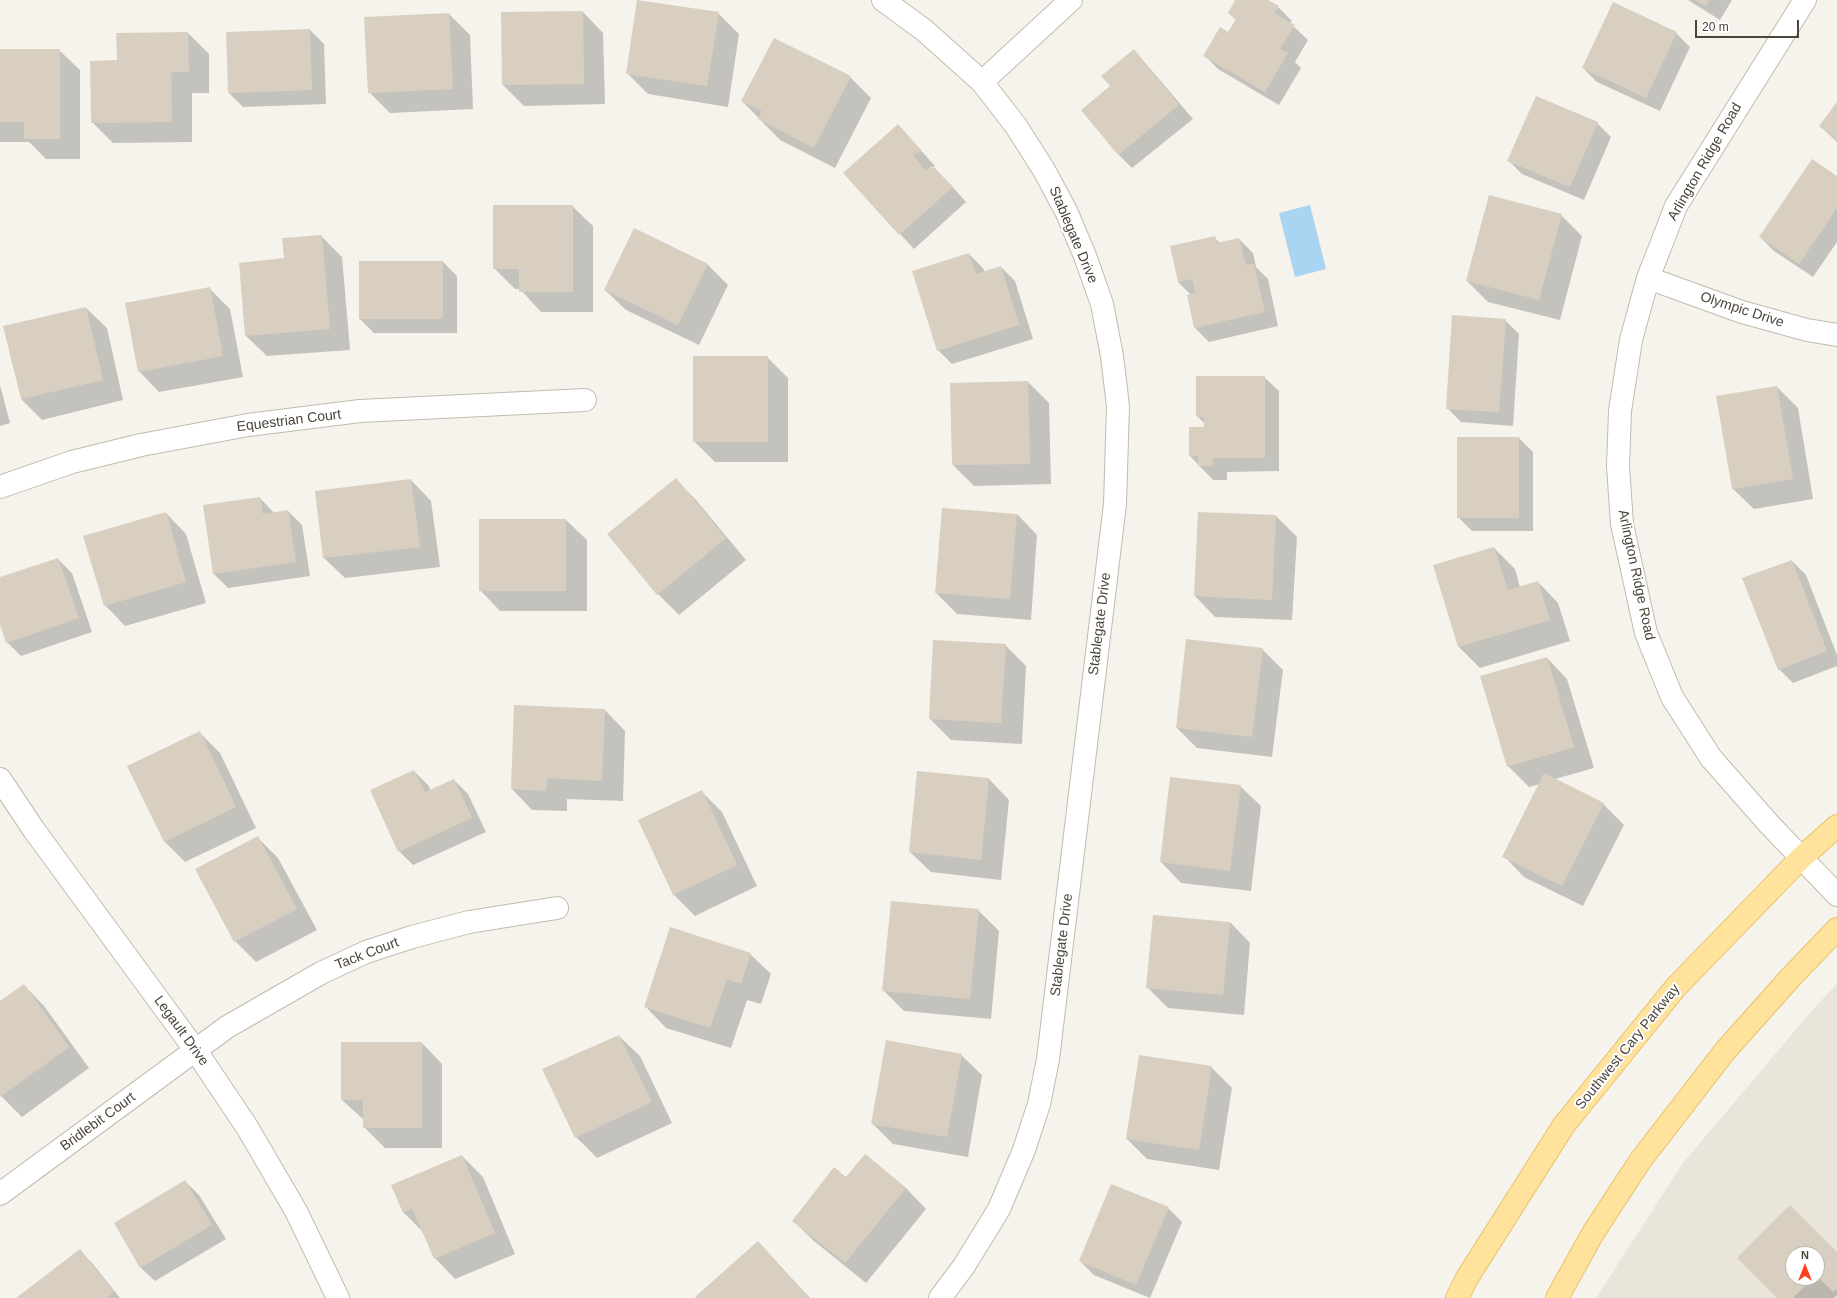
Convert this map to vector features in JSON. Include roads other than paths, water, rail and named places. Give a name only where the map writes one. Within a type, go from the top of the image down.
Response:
[{"type":"main road","name":"Southwest Cary Parkway","points":[[1458,1298],[1467,1278],[1564,1125],[1676,987],[1801,858],[1837,826]]},
{"type":"main road","points":[[1557,1298],[1593,1233],[1640,1162],[1725,1051],[1790,977],[1837,929]]},
{"type":"street","name":"Stablegate Drive","points":[[883,0],[924,30],[982,82],[1016,126],[1044,170],[1067,213],[1085,256],[1102,304],[1112,356],[1118,406],[1115,504],[1049,1051],[1040,1097],[1024,1150],[1000,1209],[964,1266],[940,1298]]},
{"type":"street","points":[[982,82],[1071,0]]},
{"type":"street","name":"Arlington Ridge Road","points":[[1805,0],[1676,206],[1648,278],[1630,347],[1620,412],[1618,466],[1622,524],[1646,633],[1672,697],[1711,758],[1769,824],[1837,895]]},
{"type":"street","name":"Olympic Drive","points":[[1648,278],[1742,312],[1807,330],[1837,335]]},
{"type":"street","name":"Equestrian Court","points":[[0,487],[72,462],[141,444],[248,425],[360,412],[585,400]]},
{"type":"street","name":"Legault Drive","points":[[0,779],[34,830],[196,1051],[247,1127],[296,1211],[338,1298]]},
{"type":"street","name":"Tack Court","points":[[196,1051],[227,1027],[321,972],[366,952],[412,937],[469,922],[557,908]]},
{"type":"street","name":"Bridlebit Court","points":[[0,1194],[196,1051]]},
{"type":"water","points":[[1310,205],[1326,269],[1295,277],[1279,213]]}]
